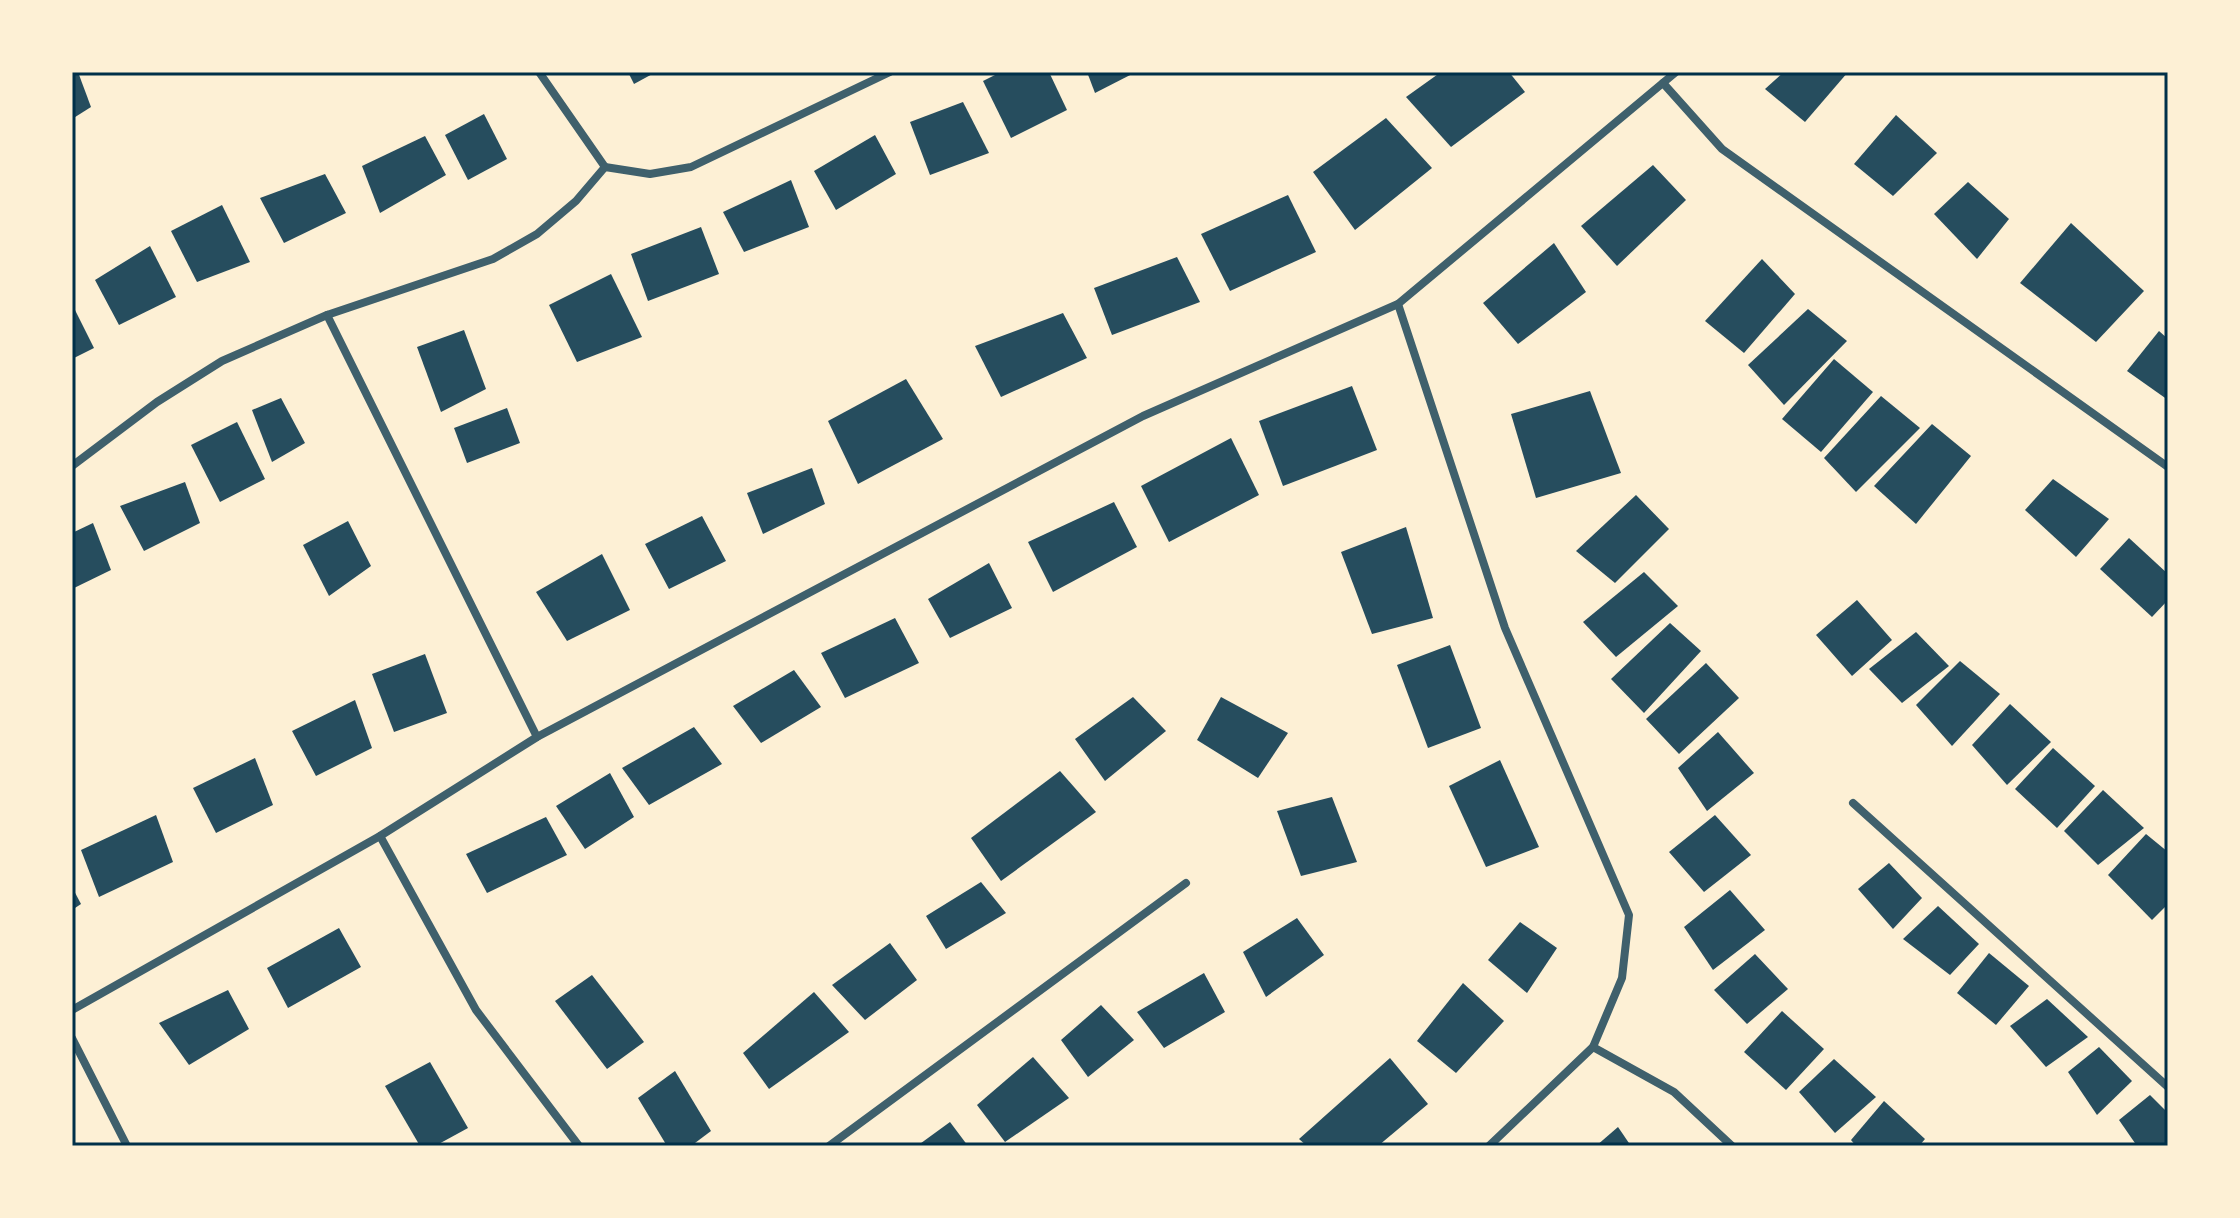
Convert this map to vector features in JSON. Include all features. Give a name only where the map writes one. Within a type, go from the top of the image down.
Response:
[{"type":"street","points":[[539,72],[605,167],[650,174],[691,167],[890,72]]},
{"type":"street","points":[[72,1010],[380,836],[537,737],[1143,416],[1398,304],[1676,72]]},
{"type":"street","points":[[1663,83],[1722,149],[2168,467]]},
{"type":"street","points":[[72,466],[157,402],[222,361],[327,315],[493,259],[537,234],[576,201],[605,167]]},
{"type":"street","points":[[1398,304],[1505,628],[1629,915],[1622,978],[1593,1047],[1489,1146]]},
{"type":"street","points":[[327,315],[537,737]]},
{"type":"street","points":[[1853,803],[2168,1087]]},
{"type":"street","points":[[380,836],[476,1010],[579,1146]]},
{"type":"street","points":[[829,1146],[1186,883]]},
{"type":"street","points":[[72,1038],[127,1146]]},
{"type":"street","points":[[1593,1047],[1674,1092],[1732,1146]]},
{"type":"building","points":[[72,72],[78,72],[91,107],[72,119]]},
{"type":"building","points":[[628,72],[656,72],[634,84]]},
{"type":"building","points":[[1001,72],[1049,72],[1067,110],[1011,138],[983,81]]},
{"type":"building","points":[[1087,72],[1136,72],[1095,93]]},
{"type":"building","points":[[1441,72],[1509,72],[1525,92],[1451,147],[1406,97]]},
{"type":"building","points":[[1784,72],[1848,72],[1805,122],[1765,89]]},
{"type":"building","points":[[963,102],[989,153],[930,175],[910,122]]},
{"type":"building","points":[[484,114],[507,159],[468,180],[445,135]]},
{"type":"building","points":[[1896,115],[1937,153],[1893,196],[1854,164]]},
{"type":"building","points":[[1386,118],[1432,168],[1355,230],[1313,172]]},
{"type":"building","points":[[875,135],[896,174],[836,210],[814,171]]},
{"type":"building","points":[[425,136],[446,175],[380,213],[362,166]]},
{"type":"building","points":[[1653,165],[1686,200],[1617,266],[1581,226]]},
{"type":"building","points":[[325,174],[346,213],[284,243],[260,198]]},
{"type":"building","points":[[791,180],[809,227],[744,252],[723,212]]},
{"type":"building","points":[[1968,182],[2009,219],[1977,259],[1934,214]]},
{"type":"building","points":[[1288,195],[1316,252],[1230,291],[1201,234]]},
{"type":"building","points":[[222,205],[250,262],[197,282],[171,231]]},
{"type":"building","points":[[2071,223],[2144,291],[2096,342],[2020,283]]},
{"type":"building","points":[[701,227],[719,274],[648,301],[631,254]]},
{"type":"building","points":[[1554,243],[1586,292],[1518,344],[1483,303]]},
{"type":"building","points":[[150,246],[176,297],[119,325],[95,280]]},
{"type":"building","points":[[1177,257],[1200,302],[1112,335],[1094,288]]},
{"type":"building","points":[[1762,259],[1795,294],[1744,353],[1705,321]]},
{"type":"building","points":[[611,274],[642,337],[577,362],[549,305]]},
{"type":"building","points":[[72,304],[94,348],[72,359]]},
{"type":"building","points":[[1808,309],[1847,341],[1784,405],[1748,365]]},
{"type":"building","points":[[1063,313],[1087,358],[1001,397],[975,346]]},
{"type":"building","points":[[464,330],[486,389],[441,412],[417,347]]},
{"type":"building","points":[[2159,331],[2168,339],[2168,400],[2127,371]]},
{"type":"building","points":[[1834,359],[1873,392],[1821,452],[1782,419]]},
{"type":"building","points":[[906,379],[943,439],[858,484],[828,421]]},
{"type":"building","points":[[1352,386],[1377,450],[1283,486],[1259,421]]},
{"type":"building","points":[[1590,391],[1621,473],[1536,498],[1511,414]]},
{"type":"building","points":[[1881,396],[1920,428],[1856,492],[1824,458]]},
{"type":"building","points":[[281,398],[305,443],[272,462],[252,410]]},
{"type":"building","points":[[507,408],[520,443],[467,463],[454,428]]},
{"type":"building","points":[[237,422],[265,479],[220,502],[191,445]]},
{"type":"building","points":[[1932,424],[1971,456],[1916,524],[1874,486]]},
{"type":"building","points":[[1231,438],[1259,495],[1169,542],[1141,486]]},
{"type":"building","points":[[812,468],[825,504],[763,534],[747,493]]},
{"type":"building","points":[[2053,479],[2109,519],[2076,557],[2025,510]]},
{"type":"building","points":[[185,482],[200,523],[144,551],[120,506]]},
{"type":"building","points":[[1636,495],[1669,529],[1615,583],[1576,551]]},
{"type":"building","points":[[1114,502],[1137,547],[1053,592],[1028,542]]},
{"type":"building","points":[[702,516],[726,561],[669,589],[645,544]]},
{"type":"building","points":[[348,521],[371,566],[329,596],[303,545]]},
{"type":"building","points":[[93,523],[111,570],[72,589],[72,533]]},
{"type":"building","points":[[1406,527],[1433,618],[1372,634],[1341,552]]},
{"type":"building","points":[[2129,538],[2168,574],[2168,600],[2152,617],[2100,569]]},
{"type":"building","points":[[602,554],[630,610],[567,641],[536,592]]},
{"type":"building","points":[[989,563],[1012,608],[950,638],[928,599]]},
{"type":"building","points":[[1644,572],[1678,606],[1616,657],[1583,622]]},
{"type":"building","points":[[1857,600],[1892,640],[1852,676],[1816,635]]},
{"type":"building","points":[[895,618],[919,663],[845,698],[821,653]]},
{"type":"building","points":[[1670,623],[1701,651],[1644,713],[1611,679]]},
{"type":"building","points":[[1916,632],[1949,666],[1902,703],[1869,669]]},
{"type":"building","points":[[1450,645],[1481,728],[1428,748],[1397,665]]},
{"type":"building","points":[[425,654],[447,713],[394,732],[372,674]]},
{"type":"building","points":[[1960,661],[2000,694],[1952,746],[1916,705]]},
{"type":"building","points":[[1706,663],[1739,698],[1679,754],[1646,719]]},
{"type":"building","points":[[794,670],[821,707],[761,743],[733,706]]},
{"type":"building","points":[[1133,697],[1166,731],[1105,781],[1075,739]]},
{"type":"building","points":[[1221,697],[1288,733],[1258,778],[1197,740]]},
{"type":"building","points":[[355,700],[372,748],[316,776],[292,731]]},
{"type":"building","points":[[2010,704],[2051,742],[2007,785],[1972,745]]},
{"type":"building","points":[[694,727],[722,764],[649,805],[622,768]]},
{"type":"building","points":[[1718,732],[1754,773],[1707,811],[1678,768]]},
{"type":"building","points":[[2053,748],[2095,786],[2057,828],[2015,789]]},
{"type":"building","points":[[255,758],[273,805],[216,833],[193,788]]},
{"type":"building","points":[[1500,760],[1539,847],[1486,867],[1449,786]]},
{"type":"building","points":[[1060,771],[1096,812],[1001,881],[971,838]]},
{"type":"building","points":[[610,773],[634,817],[585,849],[556,806]]},
{"type":"building","points":[[2103,790],[2144,828],[2098,865],[2064,831]]},
{"type":"building","points":[[1332,797],[1357,862],[1301,876],[1277,811]]},
{"type":"building","points":[[156,815],[173,862],[99,897],[81,850]]},
{"type":"building","points":[[1715,815],[1751,855],[1704,892],[1669,852]]},
{"type":"building","points":[[546,817],[567,855],[487,893],[466,854]]},
{"type":"building","points":[[2146,834],[2168,852],[2168,904],[2152,920],[2108,875]]},
{"type":"building","points":[[1889,863],[1922,898],[1893,929],[1858,889]]},
{"type":"building","points":[[981,882],[1006,913],[946,949],[926,916]]},
{"type":"building","points":[[72,887],[81,904],[72,910]]},
{"type":"building","points":[[1730,890],[1765,930],[1713,970],[1684,927]]},
{"type":"building","points":[[1938,906],[1979,944],[1950,975],[1903,939]]},
{"type":"building","points":[[1297,918],[1324,955],[1266,997],[1243,952]]},
{"type":"building","points":[[1520,922],[1557,948],[1527,993],[1488,960]]},
{"type":"building","points":[[339,928],[361,967],[288,1008],[267,968]]},
{"type":"building","points":[[890,943],[917,980],[865,1020],[832,985]]},
{"type":"building","points":[[1989,953],[2029,986],[1996,1025],[1957,993]]},
{"type":"building","points":[[1755,954],[1788,989],[1747,1024],[1714,990]]},
{"type":"building","points":[[1204,973],[1225,1012],[1164,1048],[1137,1012]]},
{"type":"building","points":[[592,975],[644,1042],[607,1069],[555,1001]]},
{"type":"building","points":[[1463,983],[1504,1021],[1456,1073],[1417,1041]]},
{"type":"building","points":[[228,990],[249,1029],[189,1065],[159,1023]]},
{"type":"building","points":[[814,992],[849,1032],[769,1089],[743,1053]]},
{"type":"building","points":[[2047,999],[2088,1037],[2046,1067],[2010,1026]]},
{"type":"building","points":[[1101,1005],[1134,1040],[1088,1077],[1061,1040]]},
{"type":"building","points":[[1782,1011],[1824,1049],[1786,1090],[1744,1052]]},
{"type":"building","points":[[2099,1047],[2132,1081],[2097,1115],[2068,1072]]},
{"type":"building","points":[[1033,1057],[1069,1098],[1005,1142],[977,1105]]},
{"type":"building","points":[[1390,1058],[1428,1104],[1378,1146],[1307,1146],[1299,1139]]},
{"type":"building","points":[[1834,1059],[1876,1097],[1835,1133],[1799,1092]]},
{"type":"building","points":[[430,1062],[468,1128],[435,1146],[420,1146],[385,1086]]},
{"type":"building","points":[[675,1071],[711,1131],[691,1146],[667,1146],[638,1098]]},
{"type":"building","points":[[2150,1095],[2168,1113],[2166,1146],[2137,1146],[2119,1120]]},
{"type":"building","points":[[1884,1101],[1925,1139],[1919,1146],[1856,1146],[1851,1140]]},
{"type":"building","points":[[950,1122],[968,1146],[917,1146]]},
{"type":"building","points":[[1618,1127],[1631,1146],[1596,1146]]}]
